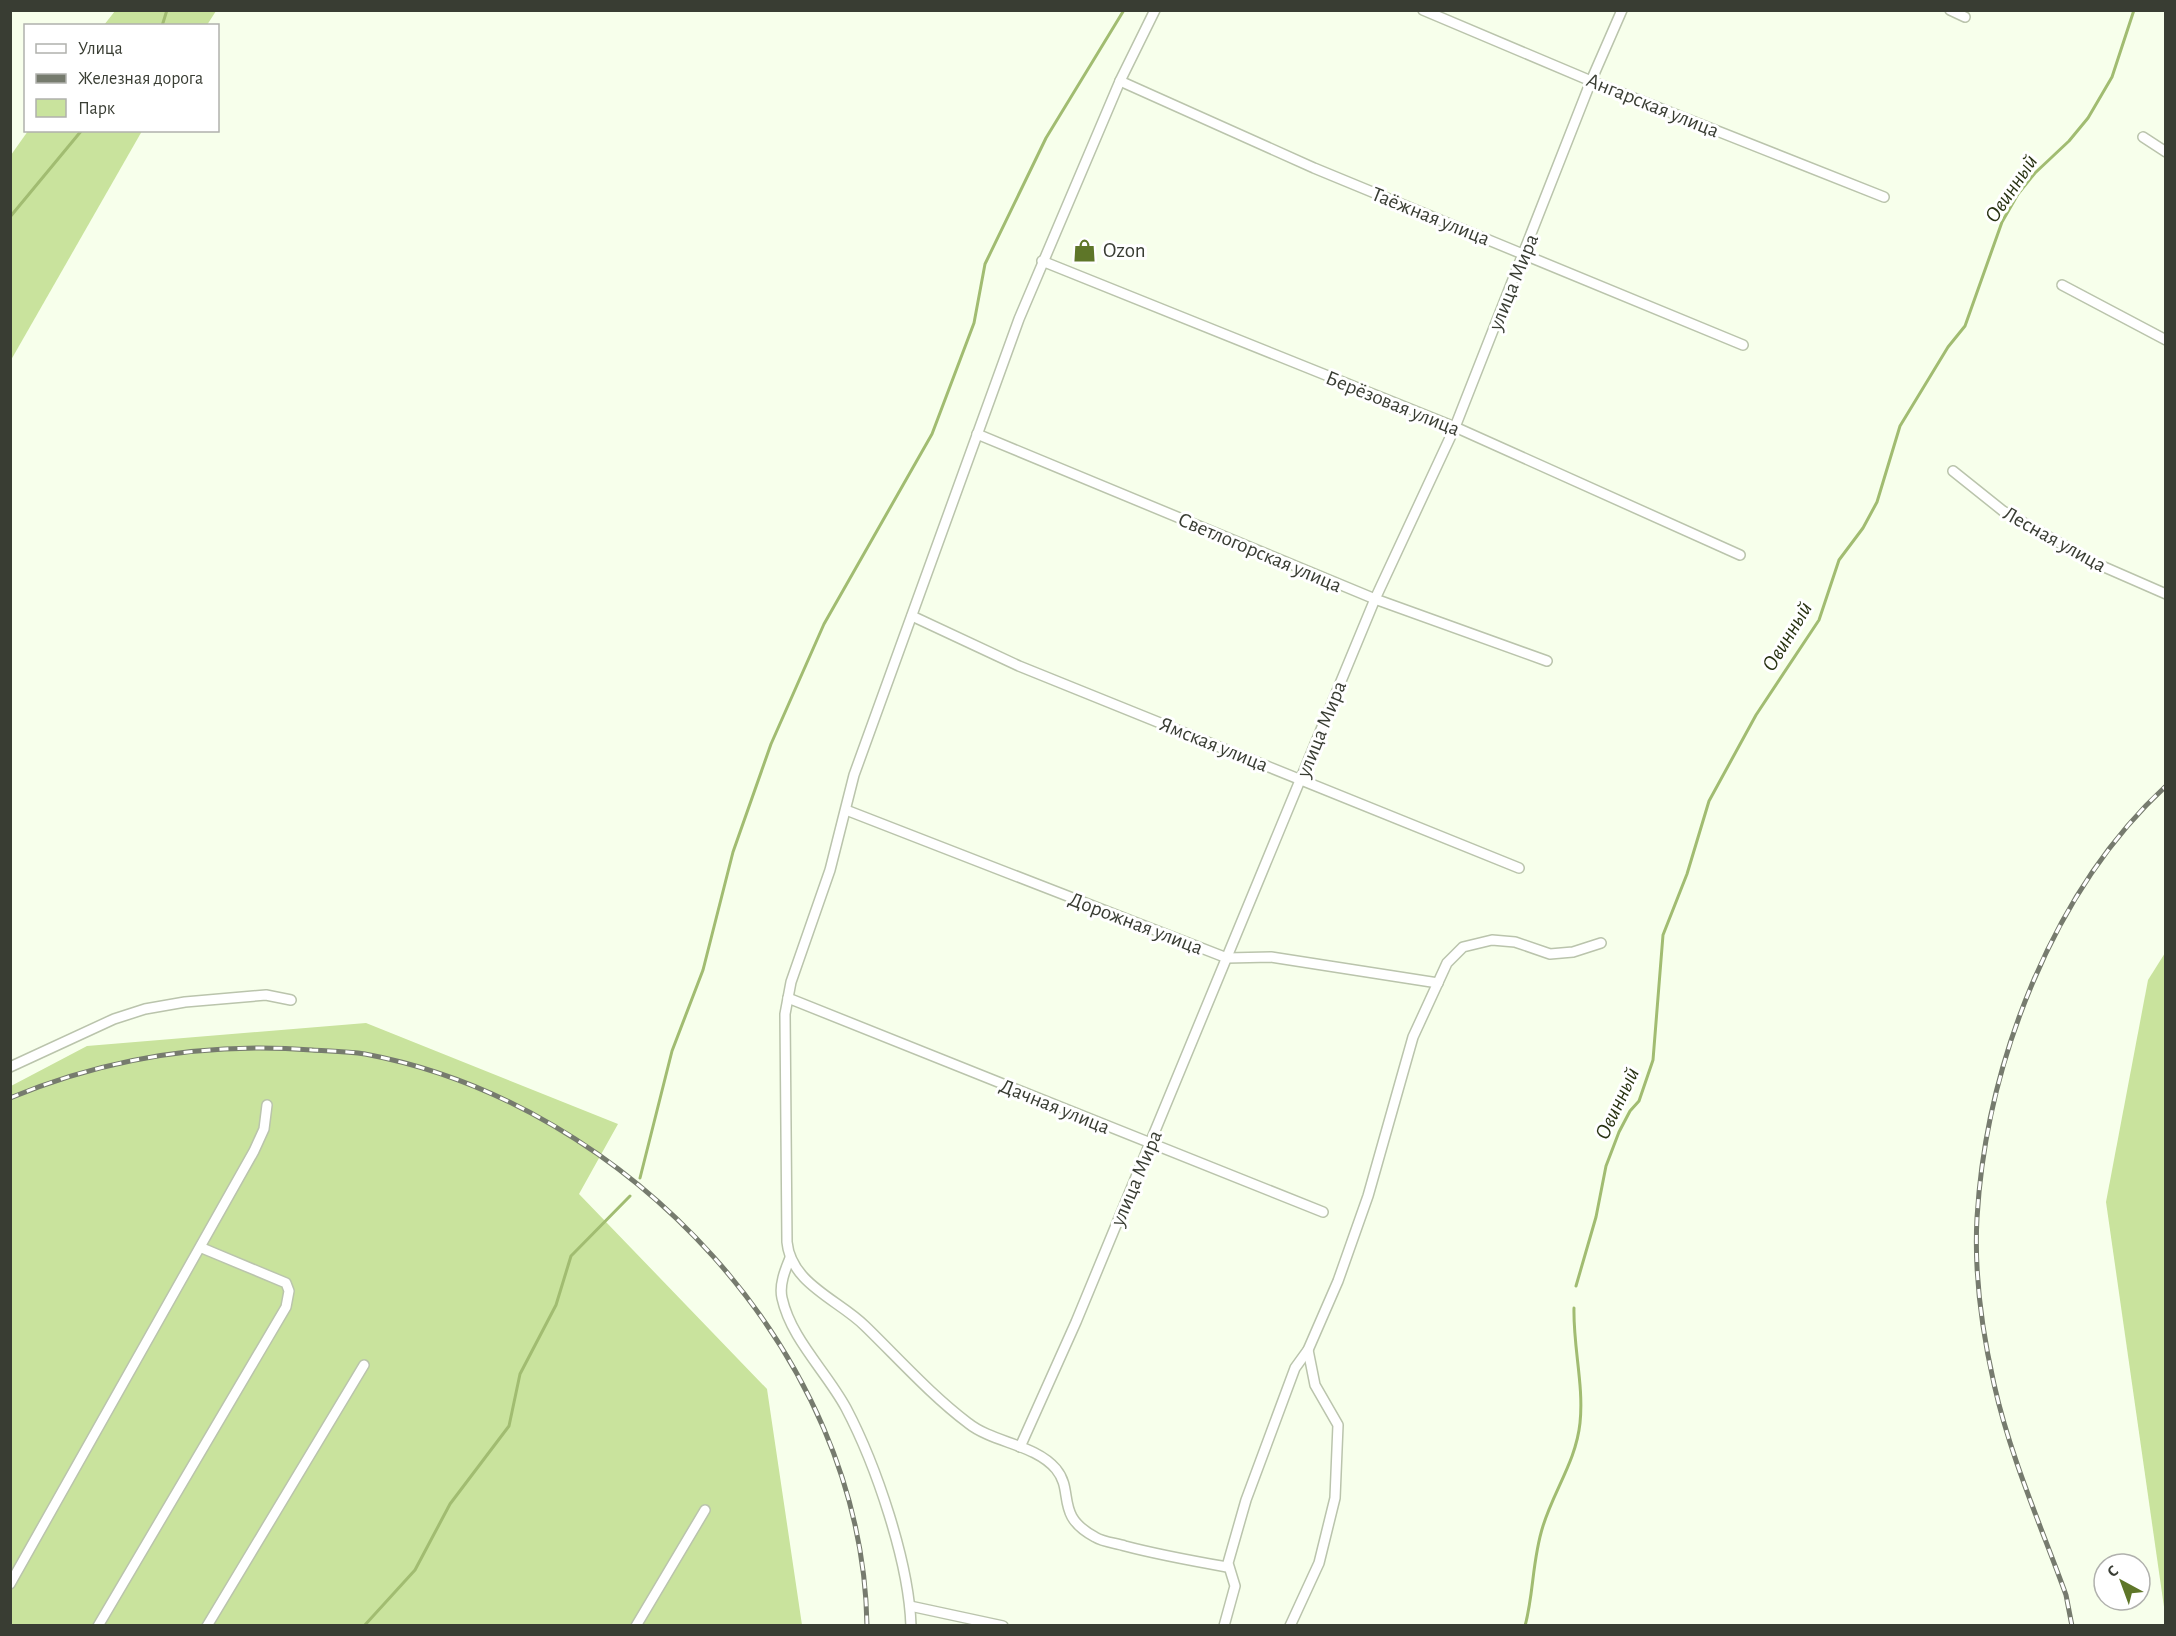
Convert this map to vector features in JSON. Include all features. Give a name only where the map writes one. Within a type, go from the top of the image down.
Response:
[{"type":"street","points":[[1155,10],[1120,81],[1042,261],[977,434],[854,775],[830,870],[791,982],[785,1014],[787,1242],[790,1258],[804,1278],[855,1316],[968,1424],[981,1432],[1020,1447],[1055,1468],[1064,1484],[1068,1510],[1080,1526],[1096,1538],[1161,1556],[1227,1567],[1234,1578],[1235,1586],[1224,1626]]},
{"type":"street","name":"Ангарская улица","points":[[1424,10],[1591,81],[1884,197]]},
{"type":"street","name":"улица Мира","points":[[1020,1447],[1076,1322],[1375,599],[1455,427],[1591,81],[1622,10]]},
{"type":"street","points":[[1950,10],[1965,17]]},
{"type":"street","name":"Таёжная улица","points":[[1120,81],[1314,168],[1743,345]]},
{"type":"street","points":[[2143,137],[2166,152]]},
{"type":"street","name":"Берёзовая улица","points":[[1042,261],[1455,427],[1740,555]]},
{"type":"street","points":[[2061,285],[2166,340]]},
{"type":"street","name":"Светлогорская улица","points":[[977,434],[1375,599],[1547,661]]},
{"type":"street","name":"Лесная улица","points":[[1953,471],[2003,511],[2096,563],[2166,594]]},
{"type":"street","name":"Ямская улица","points":[[912,616],[1019,666],[1519,868]]},
{"type":"street","name":"Дорожная улица","points":[[846,810],[1227,958],[1270,957],[1438,983]]},
{"type":"street","points":[[1227,1567],[1250,1489],[1295,1368],[1308,1350],[1338,1281],[1368,1196],[1413,1037],[1447,963],[1463,947],[1492,940],[1515,942],[1550,954],[1572,952],[1601,943]]},
{"type":"street","points":[[10,1067],[114,1019],[145,1009],[186,1002],[266,995],[291,1000]]},
{"type":"street","name":"Дачная улица","points":[[788,998],[1150,1145],[1323,1212]]},
{"type":"street","points":[[10,1584],[202,1248],[264,1129],[267,1105]]},
{"type":"street","points":[[98,1626],[286,1306],[289,1291],[286,1283],[202,1248]]},
{"type":"street","points":[[790,1258],[782,1286],[785,1308],[800,1337],[845,1407],[873,1470],[894,1531],[910,1606],[911,1626]]},
{"type":"street","points":[[1290,1626],[1319,1563],[1335,1498],[1338,1425],[1315,1385],[1308,1350]]},
{"type":"street","points":[[207,1626],[364,1365]]},
{"type":"street","points":[[636,1626],[705,1510]]},
{"type":"street","points":[[910,1606],[1003,1626]]},
{"type":"green space","points":[[115,10],[216,11],[208,24],[105,24]]},
{"type":"green space","points":[[27,132],[141,132],[11,360],[11,155]]},
{"type":"green space","points":[[2165,953],[2165,1614],[2106,1202],[2148,980]]},
{"type":"green space","points":[[366,1023],[618,1124],[579,1194],[767,1389],[802,1625],[11,1626],[11,1086],[87,1046]]},
{"type":"waterway","points":[[163,24],[167,10]]},
{"type":"waterway","points":[[640,1178],[672,1051],[703,970],[733,852],[771,744],[824,624],[932,434],[974,323],[985,264],[1046,138],[1124,10]]},
{"type":"waterway","name":"Овинный","points":[[1576,1286],[1596,1217],[1606,1166],[1619,1132],[1630,1111],[1639,1101],[1653,1060],[1663,935],[1687,874],[1709,801],[1756,715],[1819,620],[1839,560],[1863,528],[1877,502],[1900,426],[1948,347],[1965,326],[2002,222],[2018,194],[2035,173],[2069,141],[2088,118],[2112,77],[2134,10]]},
{"type":"waterway","points":[[10,217],[80,132]]},
{"type":"waterway","points":[[364,1626],[415,1570],[450,1504],[509,1426],[520,1374],[556,1305],[571,1256],[630,1196]]},
{"type":"waterway","name":"Овинный","points":[[1525,1626],[1539,1539],[1578,1437],[1581,1394],[1574,1308]]},
{"type":"railway","points":[[2072,1626],[2066,1595],[2008,1438],[1990,1364],[1980,1301],[1976,1238],[1983,1160],[1994,1101],[2011,1042],[2032,984],[2058,928],[2090,876],[2126,828],[2166,786]]},
{"type":"railway","points":[[10,1098],[83,1072],[158,1056],[235,1048],[338,1051],[365,1054],[462,1081],[554,1126],[638,1185],[713,1256],[776,1338],[824,1429],[855,1525],[867,1626]]},
{"type":"place","name":"Ozon","points":[[1085,250]]}]
